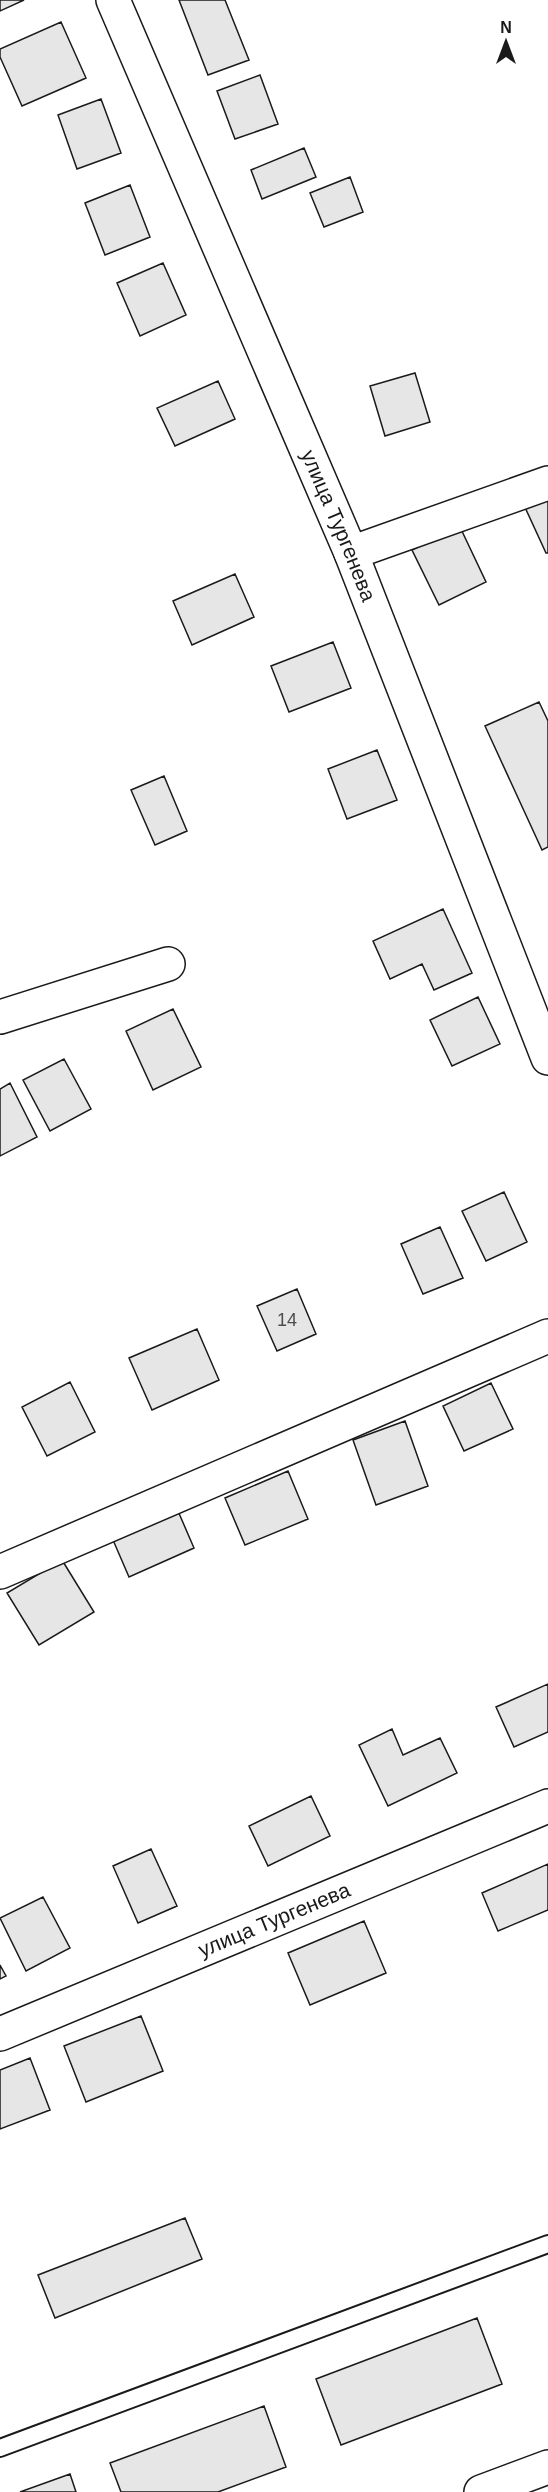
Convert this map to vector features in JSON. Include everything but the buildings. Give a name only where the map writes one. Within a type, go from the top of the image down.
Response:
[{"type":"street","name":"улица Тургенева","points":[[113,0],[351,554],[548,1058]]},
{"type":"street","points":[[351,554],[548,483]]},
{"type":"street","points":[[0,1017],[168,964]]},
{"type":"street","points":[[0,1572],[548,1336]]},
{"type":"street","name":"улица Тургенева","points":[[0,2034],[548,1806]]},
{"type":"street","points":[[481,2492],[548,2467]]},
{"type":"lane","points":[[0,2448],[548,2244]]}]
